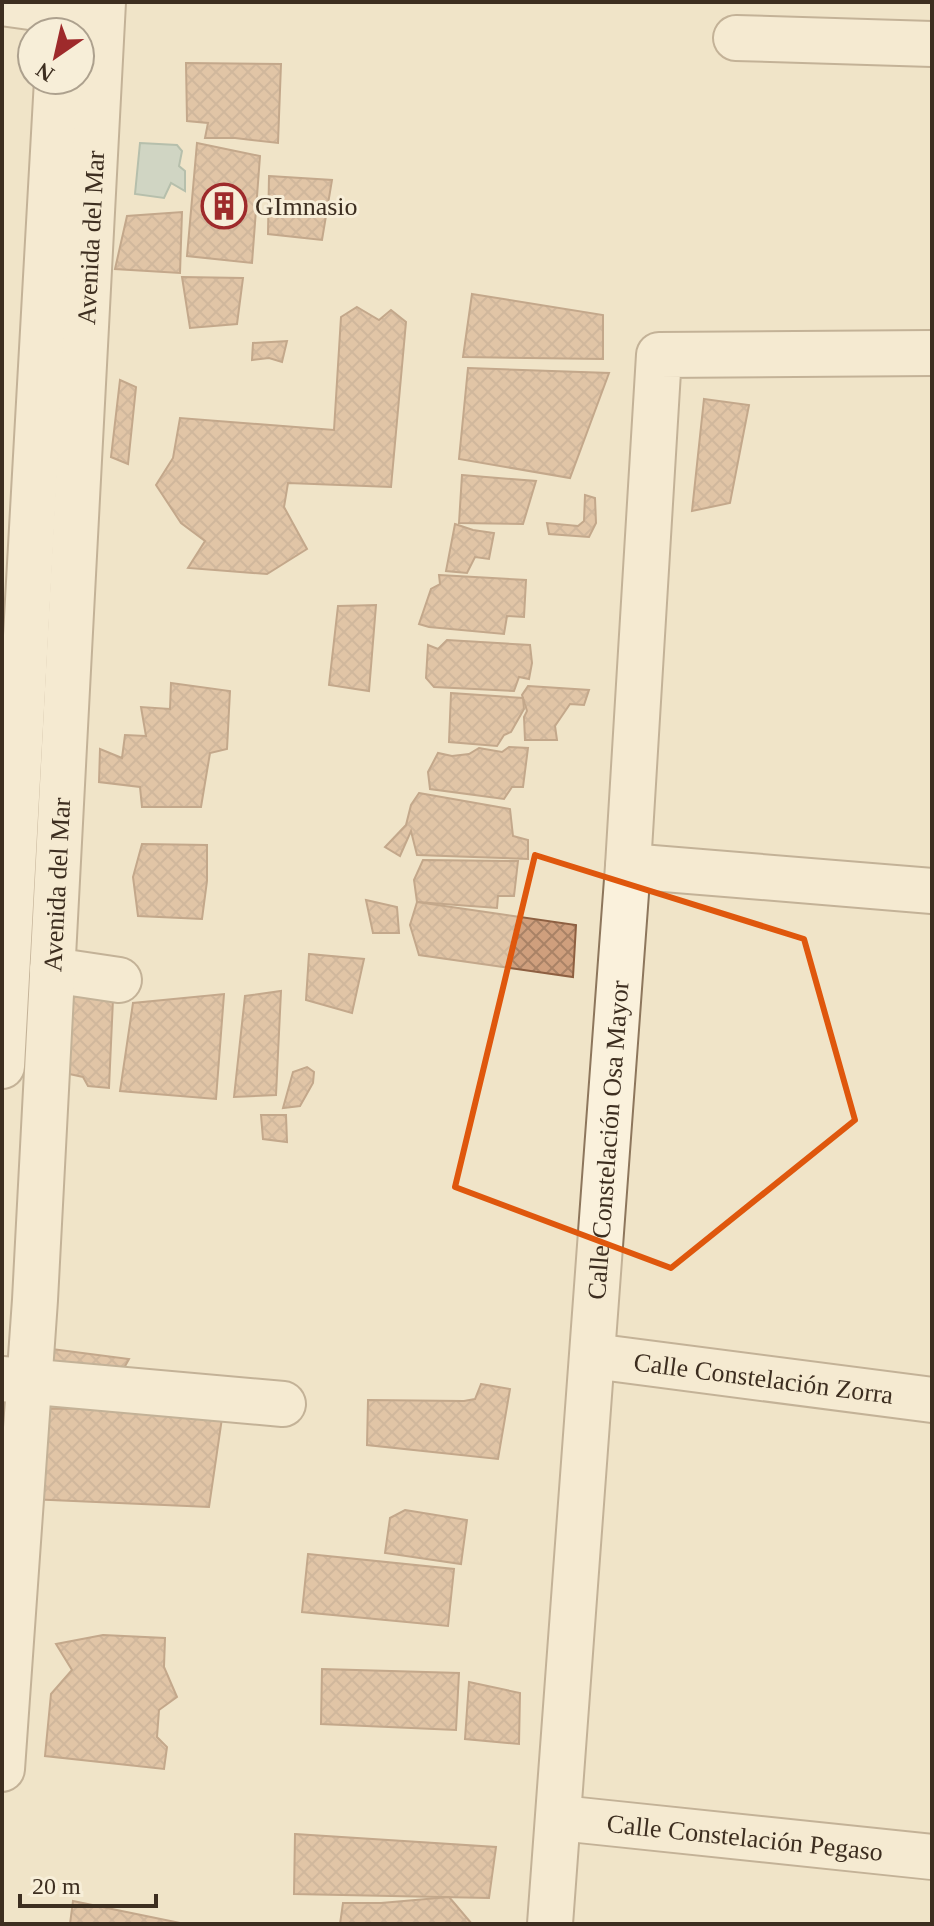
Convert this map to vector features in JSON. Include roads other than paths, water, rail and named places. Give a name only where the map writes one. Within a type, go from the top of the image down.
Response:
[{"type":"street","points":[[2,3],[77,13]]},
{"type":"street","name":"Avenida del Mar","points":[[2,1769],[18,1298],[52,970],[77,13]]},
{"type":"street","points":[[736,38],[932,44]]},
{"type":"street","name":"Avenida del Mar","points":[[2,1066],[56,96]]},
{"type":"street","name":"Calle Constelación Osa Mayor","points":[[550,1924],[628,866],[659,355],[932,353]]},
{"type":"street","points":[[628,866],[932,891]]},
{"type":"street","points":[[52,970],[119,980]]},
{"type":"street","name":"Calle Constelación Zorra","points":[[593,1356],[932,1400]]},
{"type":"street","points":[[15,1381],[283,1404]]},
{"type":"street","name":"Calle Constelación Pegaso","points":[[560,1818],[932,1857]]},
{"type":"water","points":[[140,143],[177,145],[182,151],[179,166],[185,171],[185,191],[171,183],[164,198],[135,194]]},
{"type":"place","name":"GImnasio","points":[[224,206]]}]
